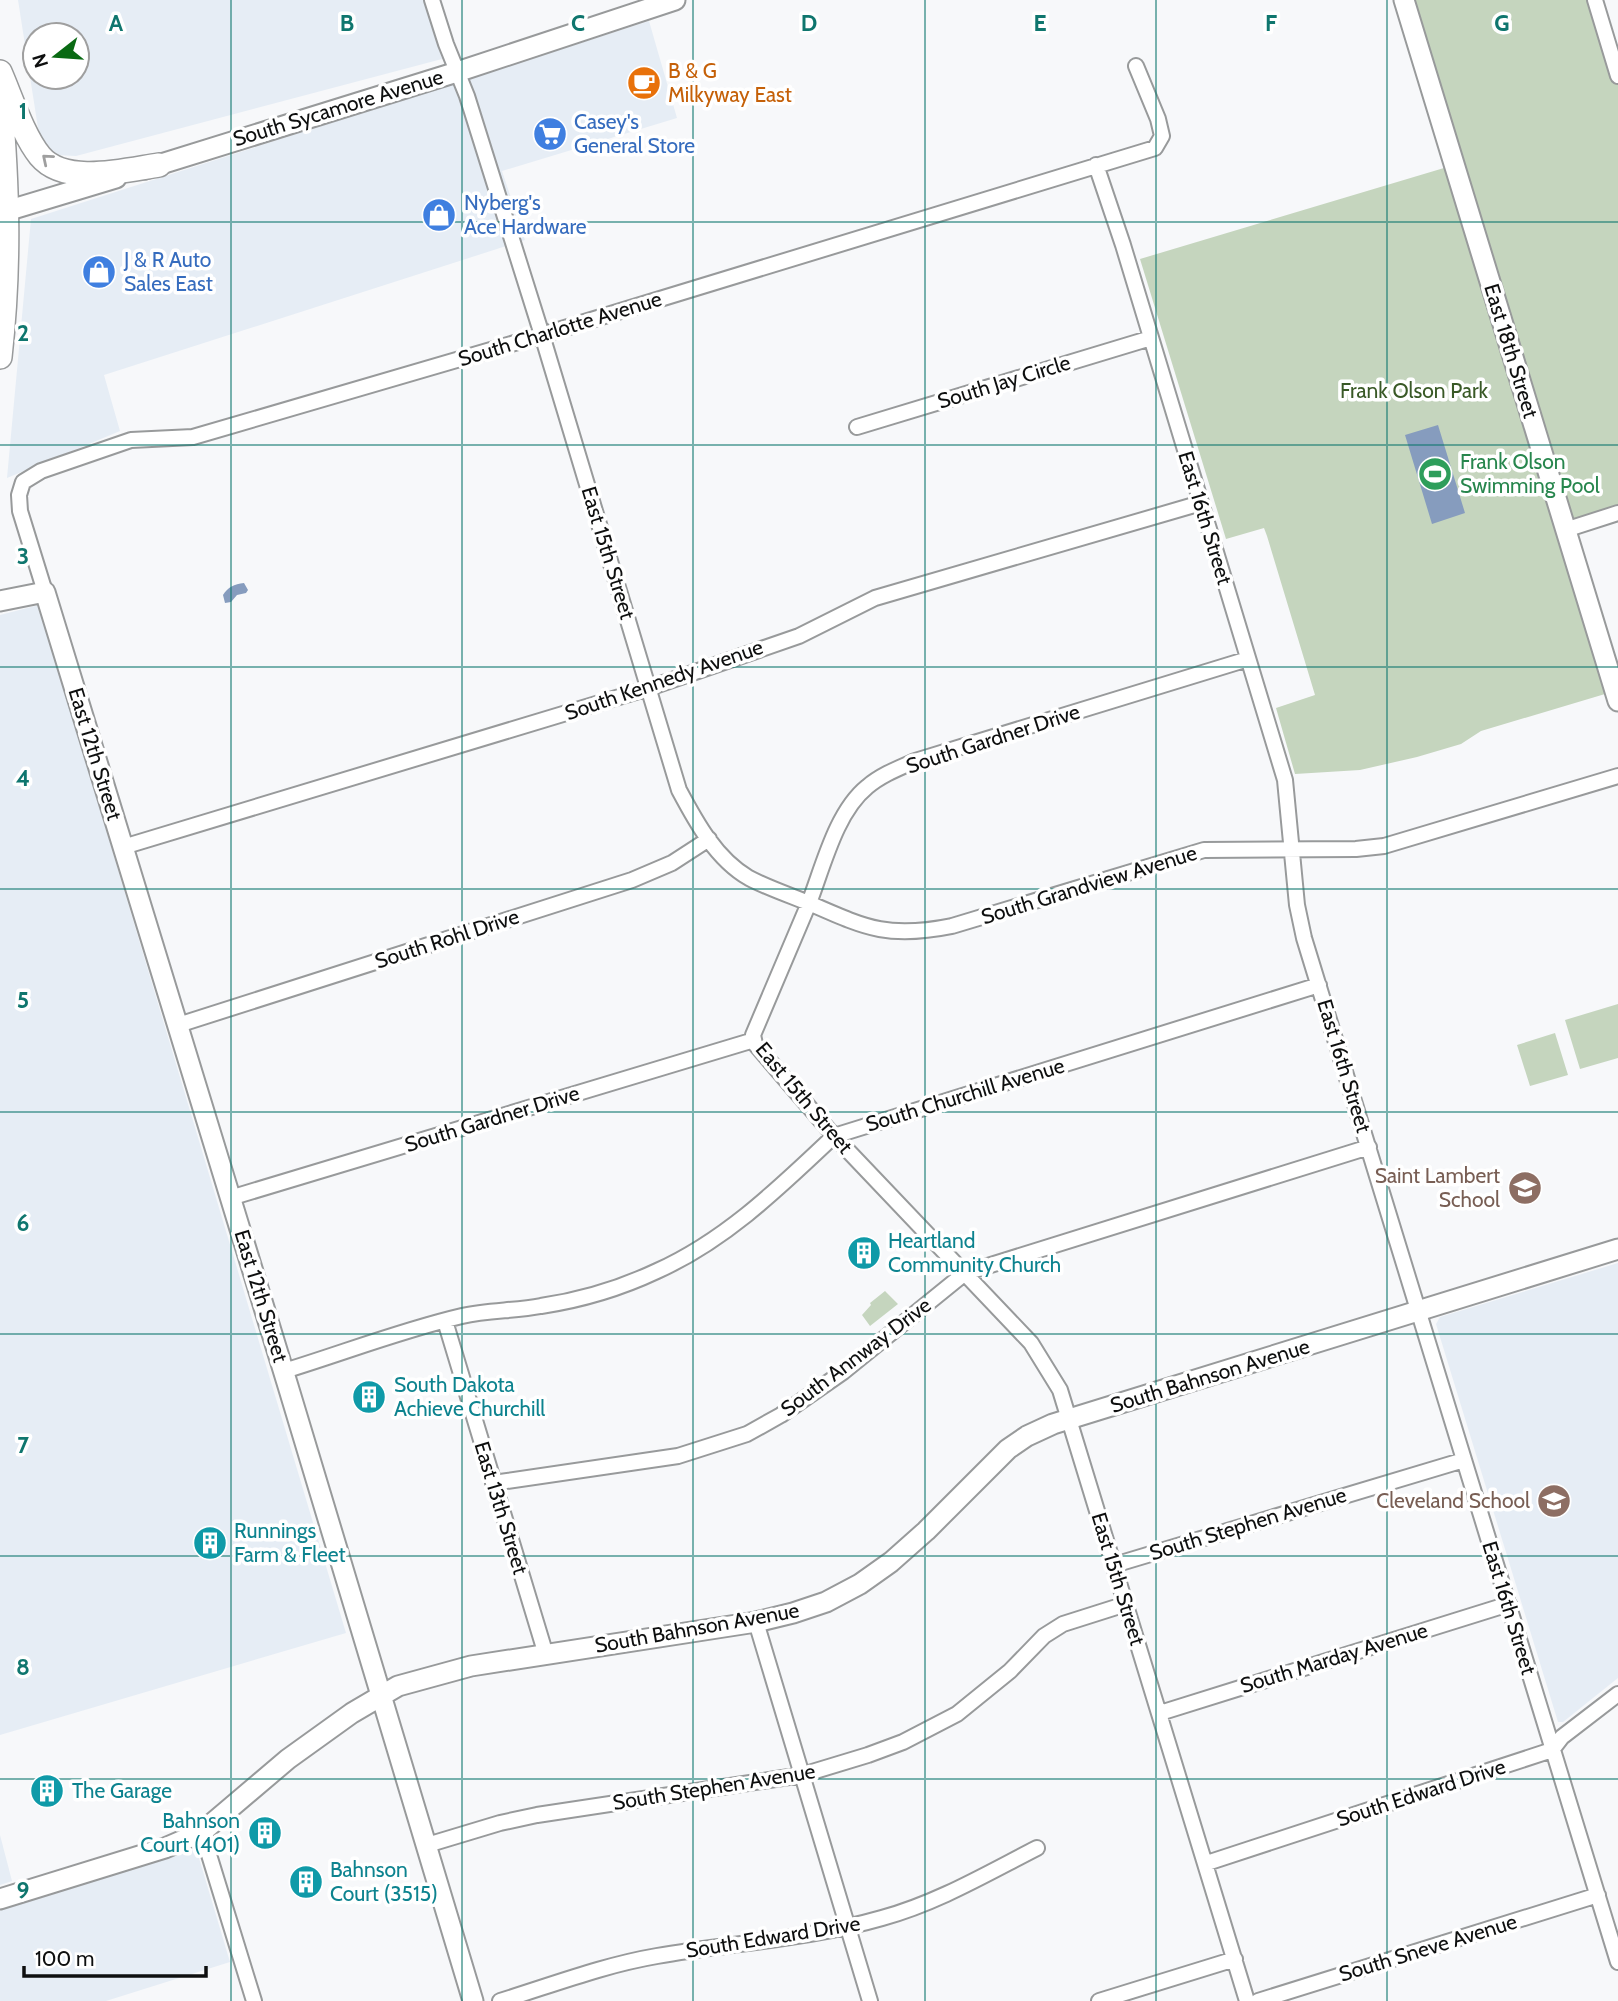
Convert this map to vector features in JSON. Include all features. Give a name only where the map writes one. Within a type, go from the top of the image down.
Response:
[{"type":"main road","points":[[0,72],[41,157],[60,169],[94,175],[159,164]]},
{"type":"main road","points":[[0,97],[8,259],[0,357]]},
{"type":"street","name":"East 15th Street","points":[[432,0],[467,96],[542,335],[679,790],[695,820],[732,866],[749,878],[809,903],[753,1035],[754,1040],[757,1047],[834,1136],[1039,1354],[1060,1390],[1207,1863],[1247,2001]]},
{"type":"street","name":"South Sycamore Avenue","points":[[4,212],[457,72],[637,6],[676,0]]},
{"type":"street","name":"East 18th Street","points":[[1404,0],[1618,701]]},
{"type":"street","points":[[1595,0],[1618,76]]},
{"type":"street","name":"South Charlotte Avenue","points":[[23,482],[41,471],[131,440],[193,437],[542,335],[1155,148],[1162,136],[1136,65]]},
{"type":"street","name":"East 16th Street","points":[[1096,165],[1285,780],[1297,905],[1304,938],[1618,1962]]},
{"type":"street","name":"South Jay Circle","points":[[858,427],[1151,338]]},
{"type":"street","name":"East 12th Street","points":[[23,482],[19,495],[20,511],[474,2001]]},
{"type":"street","name":"South Kennedy Avenue","points":[[124,847],[649,688],[799,636],[875,598],[1201,503]]},
{"type":"street","points":[[1565,530],[1618,513]]},
{"type":"street","points":[[0,601],[45,592]]},
{"type":"street","name":"South Gardner Drive","points":[[809,903],[843,816],[867,787],[890,772],[915,761],[1248,659]]},
{"type":"street","name":"South Grandview Avenue","points":[[809,903],[874,929],[903,933],[928,931],[1204,850],[1384,846],[1618,776]]},
{"type":"street","name":"South Rohl Drive","points":[[178,1025],[632,880],[673,863],[709,839]]},
{"type":"street","name":"South Churchill Avenue","points":[[284,1371],[464,1315],[542,1306],[600,1293],[659,1270],[737,1224],[834,1136],[1319,985]]},
{"type":"street","name":"South Gardner Drive","points":[[230,1198],[754,1040]]},
{"type":"street","name":"South Annway Drive","points":[[493,1483],[678,1456],[747,1434],[781,1415],[843,1372],[965,1273],[1369,1147]]},
{"type":"street","name":"South Bahnson Avenue","points":[[0,1899],[165,1848],[202,1832],[268,1774],[381,1694],[398,1686],[447,1671],[755,1622],[826,1602],[868,1579],[891,1562],[1008,1449],[1034,1432],[1618,1249]]},
{"type":"street","name":"East 13th Street","points":[[445,1321],[546,1655]]},
{"type":"street","name":"South Stephen Avenue","points":[[1114,1564],[1464,1460]]},
{"type":"street","name":"South Stephen Avenue","points":[[427,1845],[537,1815],[802,1775],[903,1742],[957,1714],[1010,1671],[1044,1636],[1063,1624],[1126,1604]]},
{"type":"street","name":"South Marday Avenue","points":[[1160,1713],[1509,1604]]},
{"type":"street","points":[[755,1622],[870,2001]]},
{"type":"street","name":"South Edward Drive","points":[[1207,1863],[1552,1750],[1563,1737],[1618,1694]]},
{"type":"street","points":[[202,1832],[254,2001]]},
{"type":"street","name":"South Edward Drive","points":[[500,2001],[619,1964],[847,1928],[920,1906],[1037,1848]]},
{"type":"street","name":"South Sneve Avenue","points":[[1258,2001],[1598,1895]]},
{"type":"street","points":[[1099,2001],[1235,1959]]},
{"type":"shaded area","points":[[18,0],[424,0],[442,59],[76,156],[56,155],[44,146],[32,91],[91,91],[91,21],[21,21]]},
{"type":"shaded area","points":[[649,21],[677,118],[502,171],[525,240],[104,375],[120,431],[7,478],[31,219]]},
{"type":"shaded area","points":[[39,605],[346,1633],[0,1735],[0,615]]},
{"type":"shaded area","name":"Cleveland School","points":[[1618,1263],[1618,1678],[1563,1722],[1558,1722],[1436,1324],[1440,1317]]},
{"type":"shaded area","points":[[0,1835],[12,1881],[0,1885]]},
{"type":"shaded area","points":[[196,1848],[230,1962],[106,2001],[0,2001],[0,1909]]},
{"type":"green space","name":"Frank Olson Park","points":[[1404,0],[1595,0],[1618,76],[1618,514],[1565,530],[1605,694],[1481,731],[1461,744],[1417,757],[1360,770],[1295,774],[1276,708],[1315,695],[1264,528],[1226,539],[1140,259],[1454,165]]},
{"type":"green space","points":[[1618,1004],[1618,1058],[1580,1069],[1565,1020]]},
{"type":"green space","points":[[1555,1033],[1568,1075],[1530,1086],[1517,1045]]},
{"type":"green space","points":[[885,1291],[898,1304],[870,1326],[862,1315],[870,1303]]},
{"type":"water","name":"Frank Olson Swimming Pool","points":[[1438,425],[1465,513],[1432,524],[1405,435]]},
{"type":"water","points":[[244,583],[248,590],[246,593],[225,603],[223,595],[227,590]]},
{"type":"place","name":"B & G Milkyway East","points":[[644,83]]},
{"type":"place","name":"Casey's General Store","points":[[550,134]]},
{"type":"place","name":"Nyberg's Ace Hardware","points":[[439,215]]},
{"type":"place","name":"J & R Auto Sales East","points":[[99,272]]},
{"type":"place","name":"Frank Olson Swimming Pool","points":[[1435,474]]},
{"type":"place","name":"Saint Lambert School","points":[[1525,1188]]},
{"type":"place","name":"Heartland Community Church","points":[[864,1253]]},
{"type":"place","name":"South Dakota Achieve Churchill","points":[[369,1397]]},
{"type":"place","name":"Cleveland School","points":[[1554,1501]]},
{"type":"place","name":"Runnings Farm & Fleet","points":[[210,1543]]},
{"type":"place","name":"The Garage","points":[[47,1791]]},
{"type":"place","name":"Bahnson Court (401)","points":[[265,1833]]},
{"type":"place","name":"Bahnson Court (3515)","points":[[306,1882]]}]
